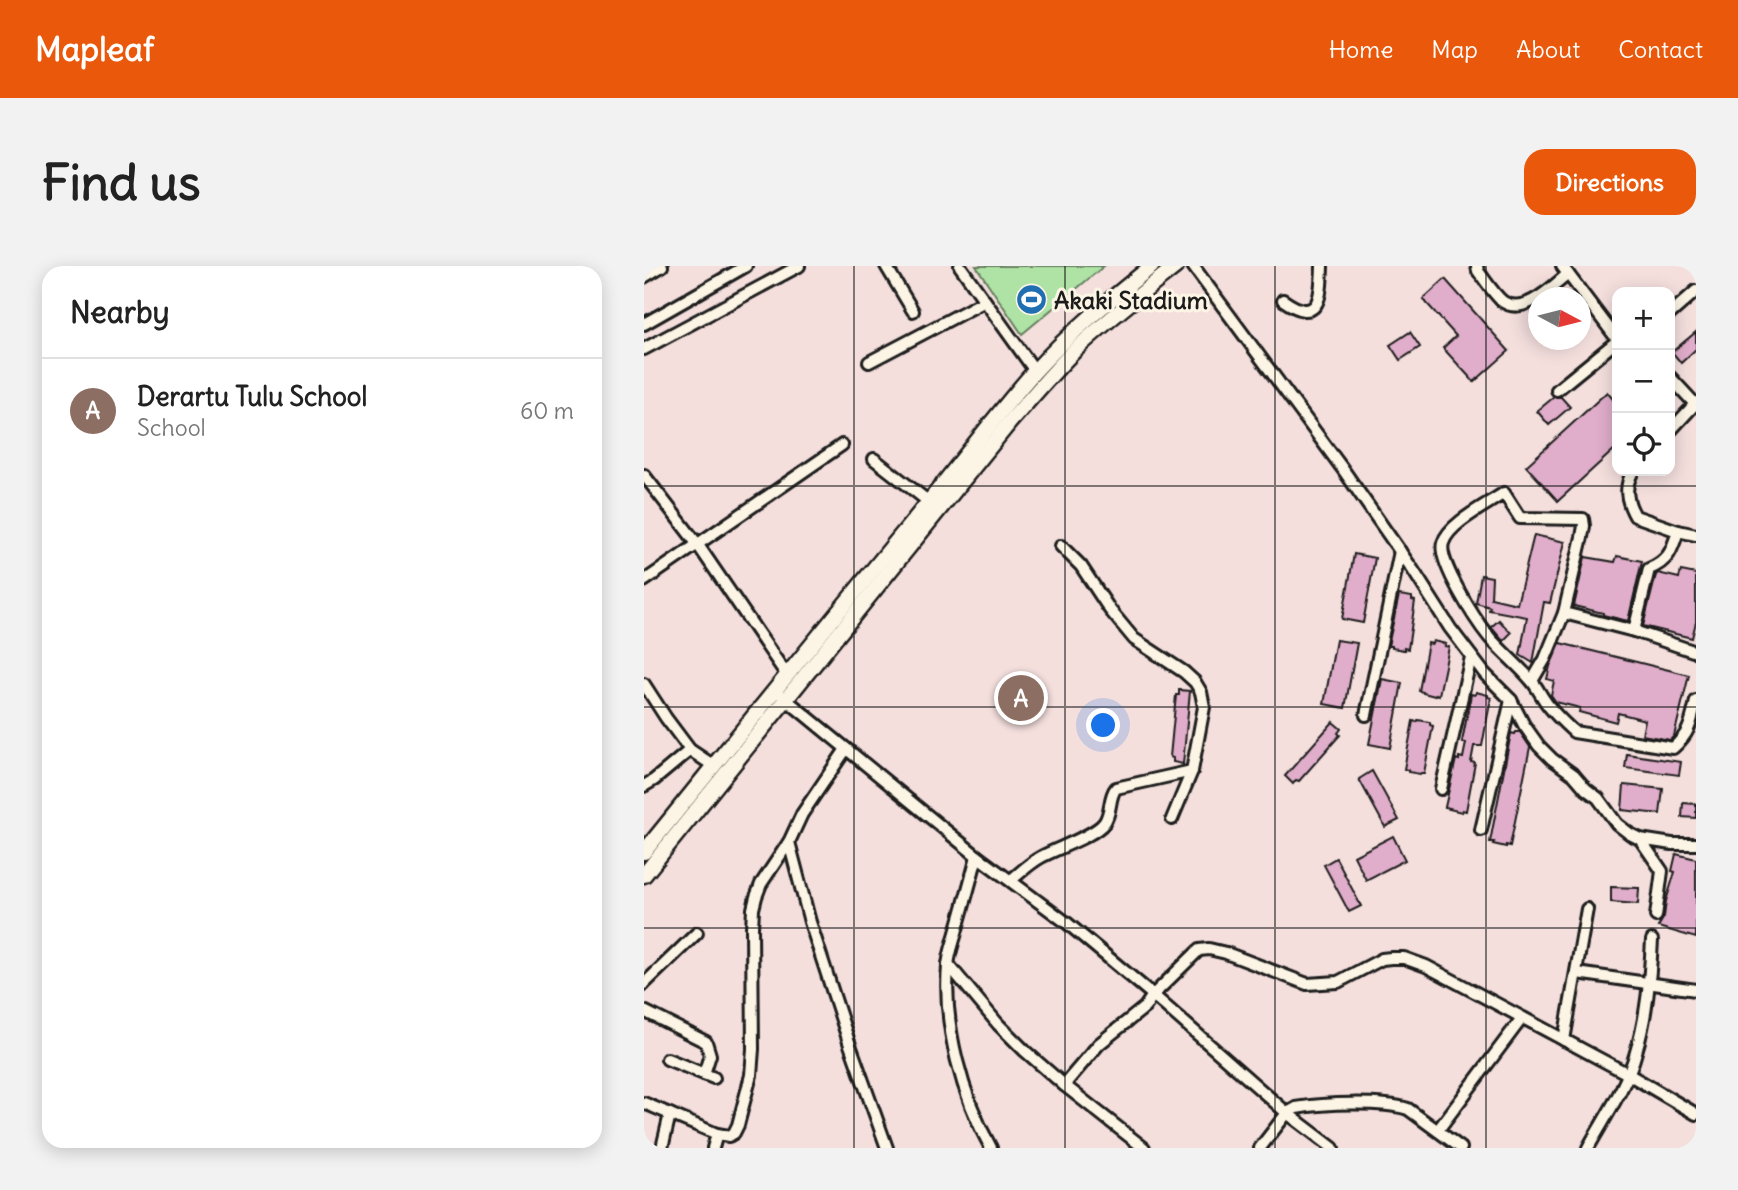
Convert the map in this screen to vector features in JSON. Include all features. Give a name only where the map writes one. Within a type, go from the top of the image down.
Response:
[{"type":"main road","points":[[644,875],[780,694],[786,674],[1000,412],[1035,371],[1098,310],[1152,266]]},
{"type":"main road","points":[[644,852],[714,766],[780,694],[1044,382],[1108,320],[1176,266]]},
{"type":"street","points":[[644,277],[662,266]]},
{"type":"street","points":[[644,324],[746,266]]},
{"type":"street","points":[[644,349],[799,266]]},
{"type":"street","points":[[960,266],[1035,371]]},
{"type":"street","points":[[1192,266],[1342,468],[1471,657],[1511,701],[1539,746],[1598,798],[1617,824],[1640,839],[1662,871],[1656,916]]},
{"type":"street","points":[[1283,300],[1302,310],[1311,309],[1318,303],[1321,295],[1322,266]]},
{"type":"street","points":[[1477,266],[1501,300],[1519,306],[1529,303],[1565,270],[1612,333]]},
{"type":"street","points":[[888,267],[913,311]]},
{"type":"street","points":[[1675,310],[1696,291]]},
{"type":"street","points":[[869,362],[985,301]]},
{"type":"street","points":[[1557,390],[1612,344]]},
{"type":"street","points":[[1675,382],[1696,404],[1675,426]]},
{"type":"street","points":[[644,581],[842,445]]},
{"type":"street","points":[[874,459],[929,502]]},
{"type":"street","points":[[644,475],[698,545],[786,674]]},
{"type":"street","points":[[1630,476],[1627,494],[1634,516],[1696,535]]},
{"type":"street","points":[[1532,681],[1545,659],[1564,613],[1582,537],[1583,519],[1520,518],[1504,493],[1457,523],[1441,546],[1452,580],[1489,636],[1532,681],[1546,704],[1574,732],[1673,748],[1689,729],[1696,701]]},
{"type":"street","points":[[1634,631],[1649,569],[1660,565],[1671,553],[1678,531]]},
{"type":"street","points":[[1062,546],[1081,566],[1110,610],[1134,639],[1184,672],[1201,692],[1204,707],[1192,771],[1172,819]]},
{"type":"street","points":[[1366,715],[1400,551]]},
{"type":"street","points":[[1564,613],[1634,631],[1696,652]]},
{"type":"street","points":[[1441,789],[1471,657]]},
{"type":"street","points":[[644,684],[690,750],[714,766]]},
{"type":"street","points":[[780,694],[978,856],[1067,923],[1287,1113],[1333,1148]]},
{"type":"street","points":[[1481,830],[1511,701]]},
{"type":"street","points":[[644,1103],[717,1135],[729,1136],[734,1133],[751,1075],[752,928],[756,897],[761,884],[789,842],[802,814],[846,749]]},
{"type":"street","points":[[644,786],[690,750]]},
{"type":"street","points":[[1011,880],[1042,856],[1097,830],[1107,818],[1112,793],[1116,788],[1192,771]]},
{"type":"street","points":[[1640,839],[1696,845]]},
{"type":"street","points":[[789,842],[814,935],[887,1148]]},
{"type":"street","points":[[978,856],[948,964],[948,1000],[960,1076],[973,1113],[991,1148]]},
{"type":"street","points":[[1564,1040],[1587,909]]},
{"type":"street","points":[[644,984],[697,933]]},
{"type":"street","points":[[1588,1148],[1628,1074],[1636,1052],[1649,984],[1652,940]]},
{"type":"street","points":[[1064,1085],[1099,1044],[1145,1007],[1153,995],[1203,948],[1227,953],[1307,984],[1338,982],[1382,959],[1404,958],[1426,966],[1628,1074],[1696,1114]]},
{"type":"street","points":[[948,964],[998,1024],[1025,1051],[1144,1148]]},
{"type":"street","points":[[1577,973],[1696,990]]},
{"type":"street","points":[[644,1011],[706,1042],[710,1055],[709,1076],[667,1059]]},
{"type":"street","points":[[1438,1129],[1522,1018]]},
{"type":"street","points":[[1260,1148],[1287,1113],[1296,1108],[1368,1105],[1409,1109],[1461,1148]]},
{"type":"street","points":[[662,1148],[670,1114]]},
{"type":"street","points":[[713,1148],[717,1135]]},
{"type":"green space","name":"Akaki Stadium","points":[[976,266],[1104,266],[1022,334]]},
{"type":"building","points":[[1445,279],[1509,351],[1474,382],[1443,348],[1456,336],[1423,299]]},
{"type":"building","points":[[1410,332],[1420,347],[1400,360],[1390,345]]},
{"type":"building","points":[[1696,332],[1696,349],[1681,363],[1675,356],[1675,350]]},
{"type":"building","points":[[1607,392],[1612,398],[1612,452],[1558,501],[1526,466]]},
{"type":"building","points":[[1554,397],[1561,397],[1570,407],[1549,425],[1537,411]]},
{"type":"building","points":[[1534,535],[1565,542],[1550,603],[1544,602],[1533,663],[1520,655],[1527,617],[1489,610],[1490,607],[1476,603],[1481,575],[1492,577],[1491,598],[1517,604]]},
{"type":"building","points":[[1354,554],[1375,558],[1363,623],[1342,619]]},
{"type":"building","points":[[1617,556],[1642,561],[1628,621],[1574,606],[1585,557],[1615,562]]},
{"type":"building","points":[[1681,571],[1696,574],[1696,622],[1692,638],[1643,626],[1656,575],[1658,573],[1679,578]]},
{"type":"building","points":[[1399,595],[1412,597],[1415,601],[1408,649],[1404,650],[1388,646]]},
{"type":"building","points":[[1499,620],[1511,633],[1503,641],[1491,627]]},
{"type":"building","points":[[1336,640],[1357,643],[1345,708],[1324,704]]},
{"type":"building","points":[[1433,641],[1449,647],[1439,695],[1435,696],[1419,691],[1428,643],[1432,644]]},
{"type":"building","points":[[1560,643],[1689,675],[1674,736],[1670,740],[1642,735],[1645,720],[1618,713],[1616,722],[1579,712],[1580,708],[1556,702],[1551,695],[1554,681],[1547,679]]},
{"type":"building","points":[[1382,679],[1402,683],[1390,748],[1369,744]]},
{"type":"building","points":[[1179,690],[1190,691],[1183,764],[1173,762],[1170,757],[1176,695],[1179,695]]},
{"type":"building","points":[[1476,692],[1491,698],[1482,746],[1474,746],[1471,762],[1475,763],[1466,811],[1462,812],[1445,807],[1456,759],[1463,758],[1466,743],[1462,742],[1471,694],[1475,695]]},
{"type":"building","points":[[1413,721],[1430,722],[1433,726],[1424,773],[1420,774],[1404,769]]},
{"type":"building","points":[[1333,722],[1341,729],[1338,733],[1340,735],[1299,781],[1296,780],[1293,784],[1285,776]]},
{"type":"building","points":[[1520,732],[1530,747],[1510,846],[1506,847],[1490,842],[1511,733]]},
{"type":"building","points":[[1627,754],[1681,762],[1679,775],[1625,768]]},
{"type":"building","points":[[1372,771],[1399,820],[1385,827],[1359,779]]},
{"type":"building","points":[[1624,785],[1663,789],[1660,814],[1622,810]]},
{"type":"building","points":[[1683,803],[1696,804],[1696,818],[1682,817]]},
{"type":"building","points":[[1393,836],[1405,860],[1366,880],[1354,856]]},
{"type":"building","points":[[1676,854],[1696,859],[1696,938],[1658,927],[1664,917],[1675,872],[1672,871]]},
{"type":"building","points":[[1336,858],[1361,906],[1349,912],[1324,865]]},
{"type":"building","points":[[1611,887],[1639,888],[1638,904],[1611,902]]},
{"type":"place","name":"Akaki Stadium","points":[[1031,300]]},
{"type":"place","name":"Derartu Tulu School","points":[[1021,698]]}]
